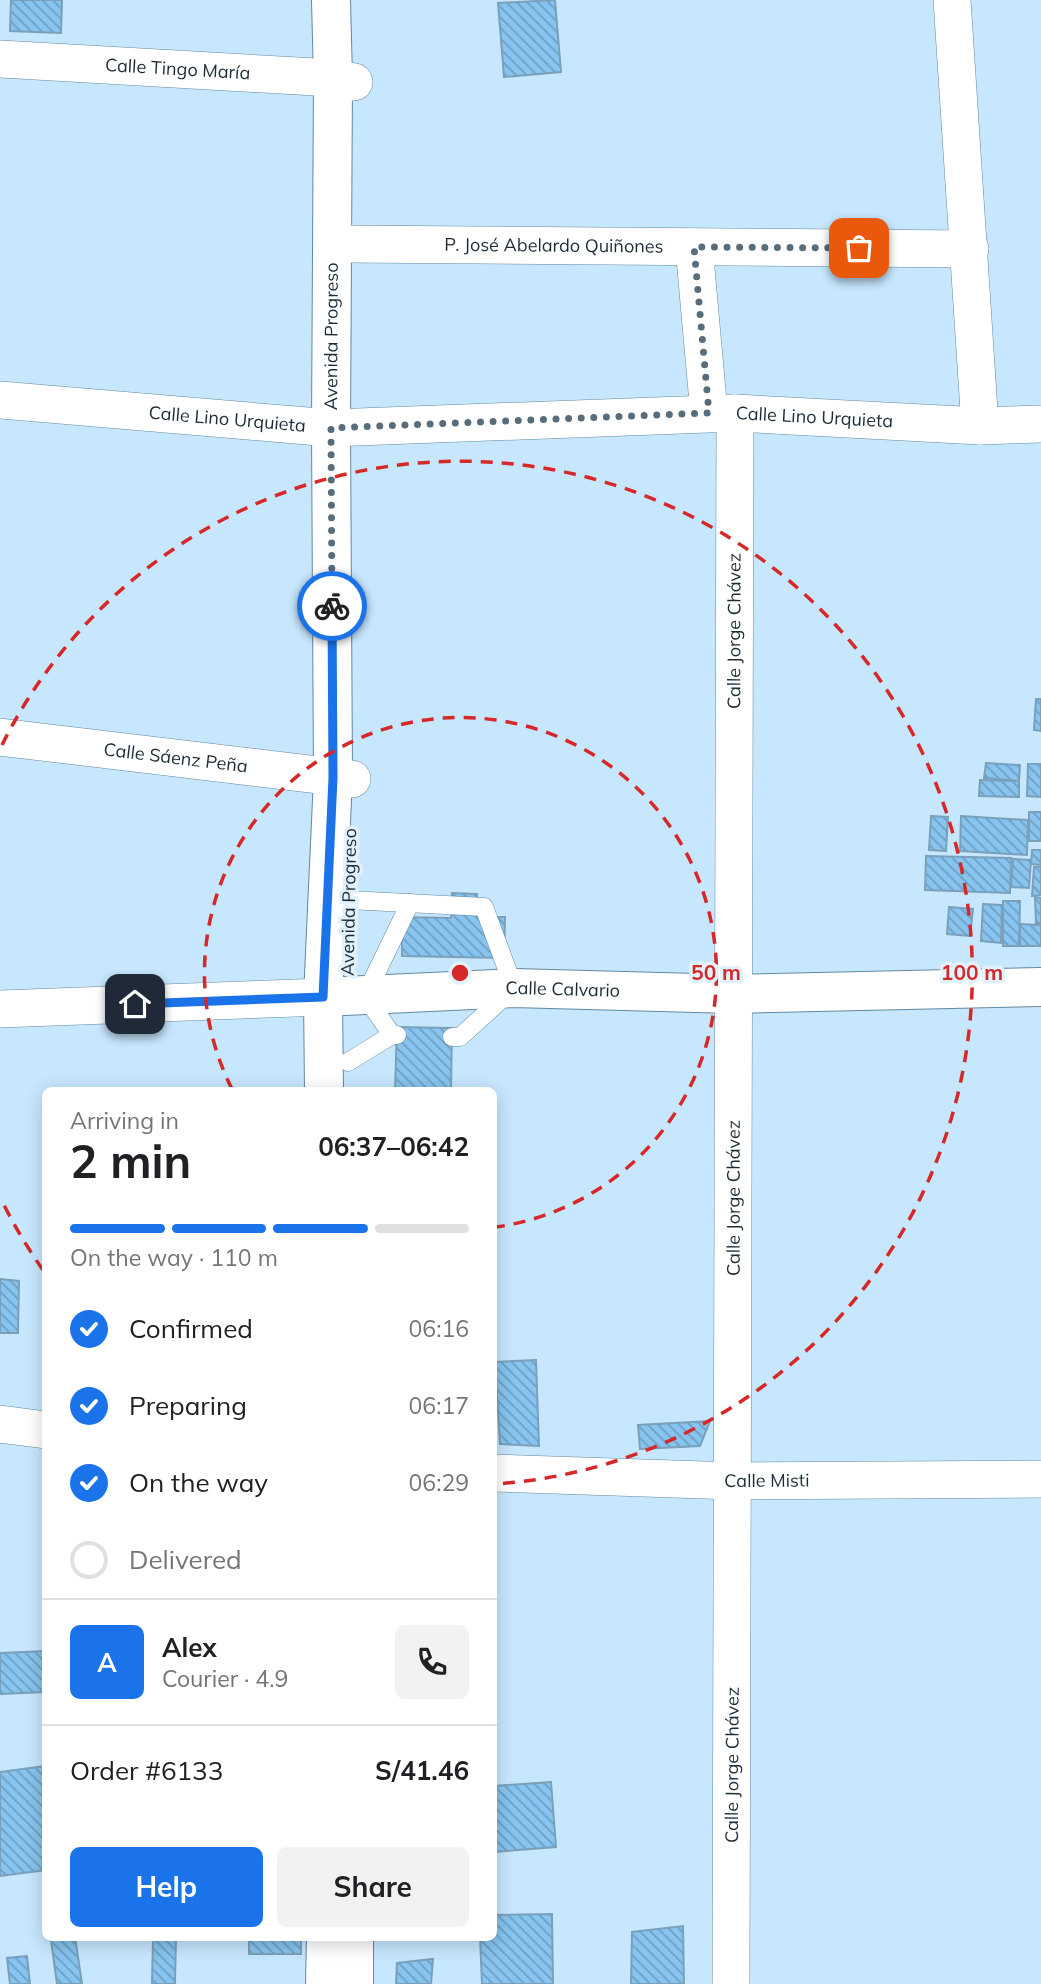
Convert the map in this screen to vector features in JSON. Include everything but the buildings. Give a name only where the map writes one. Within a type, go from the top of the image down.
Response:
[{"type":"main road","name":"Avenida Progreso","points":[[331,0],[344,80],[348,244],[342,428]]},
{"type":"main road","name":"Avenida Progreso","points":[[349,1076],[345,996],[342,428],[344,80],[355,0]]},
{"type":"main road","name":"Avenida Progreso","points":[[325,1087],[345,996],[349,900],[343,778]]},
{"type":"main road","name":"Calle Calvario","points":[[345,996],[514,988],[733,994],[1041,987]]},
{"type":"main road","points":[[325,1984],[326,1941]]},
{"type":"main road","points":[[354,1941],[354,1984]]},
{"type":"street","points":[[952,0],[980,426]]},
{"type":"street","name":"Calle Tingo María","points":[[0,59],[344,80]]},
{"type":"street","name":"P. José Abelardo Quiñones","points":[[348,244],[970,249]]},
{"type":"street","name":"Calle Jorge Chávez","points":[[694,247],[722,413],[733,994],[735,1481],[731,1984]]},
{"type":"street","name":"Calle Lino Urquieta","points":[[0,400],[342,428],[722,413],[980,426],[1041,424]]},
{"type":"street","name":"Calle Sáenz Peña","points":[[0,737],[343,778]]},
{"type":"street","name":"Calle Calvario","points":[[0,1009],[345,996]]},
{"type":"street","points":[[0,1424],[42,1429]]},
{"type":"street","name":"Calle Misti","points":[[497,1473],[735,1481],[1041,1479]]},
{"type":"lane","points":[[349,900],[484,907],[514,988],[460,1037],[452,1037]]},
{"type":"lane","points":[[349,1076],[395,1035],[345,996],[410,903]]},
{"type":"way so far","points":[[332,606],[331,428],[709,413],[694,247],[859,248]]},
{"type":"route","points":[[135,1004],[323,997],[333,778],[332,606]]}]
